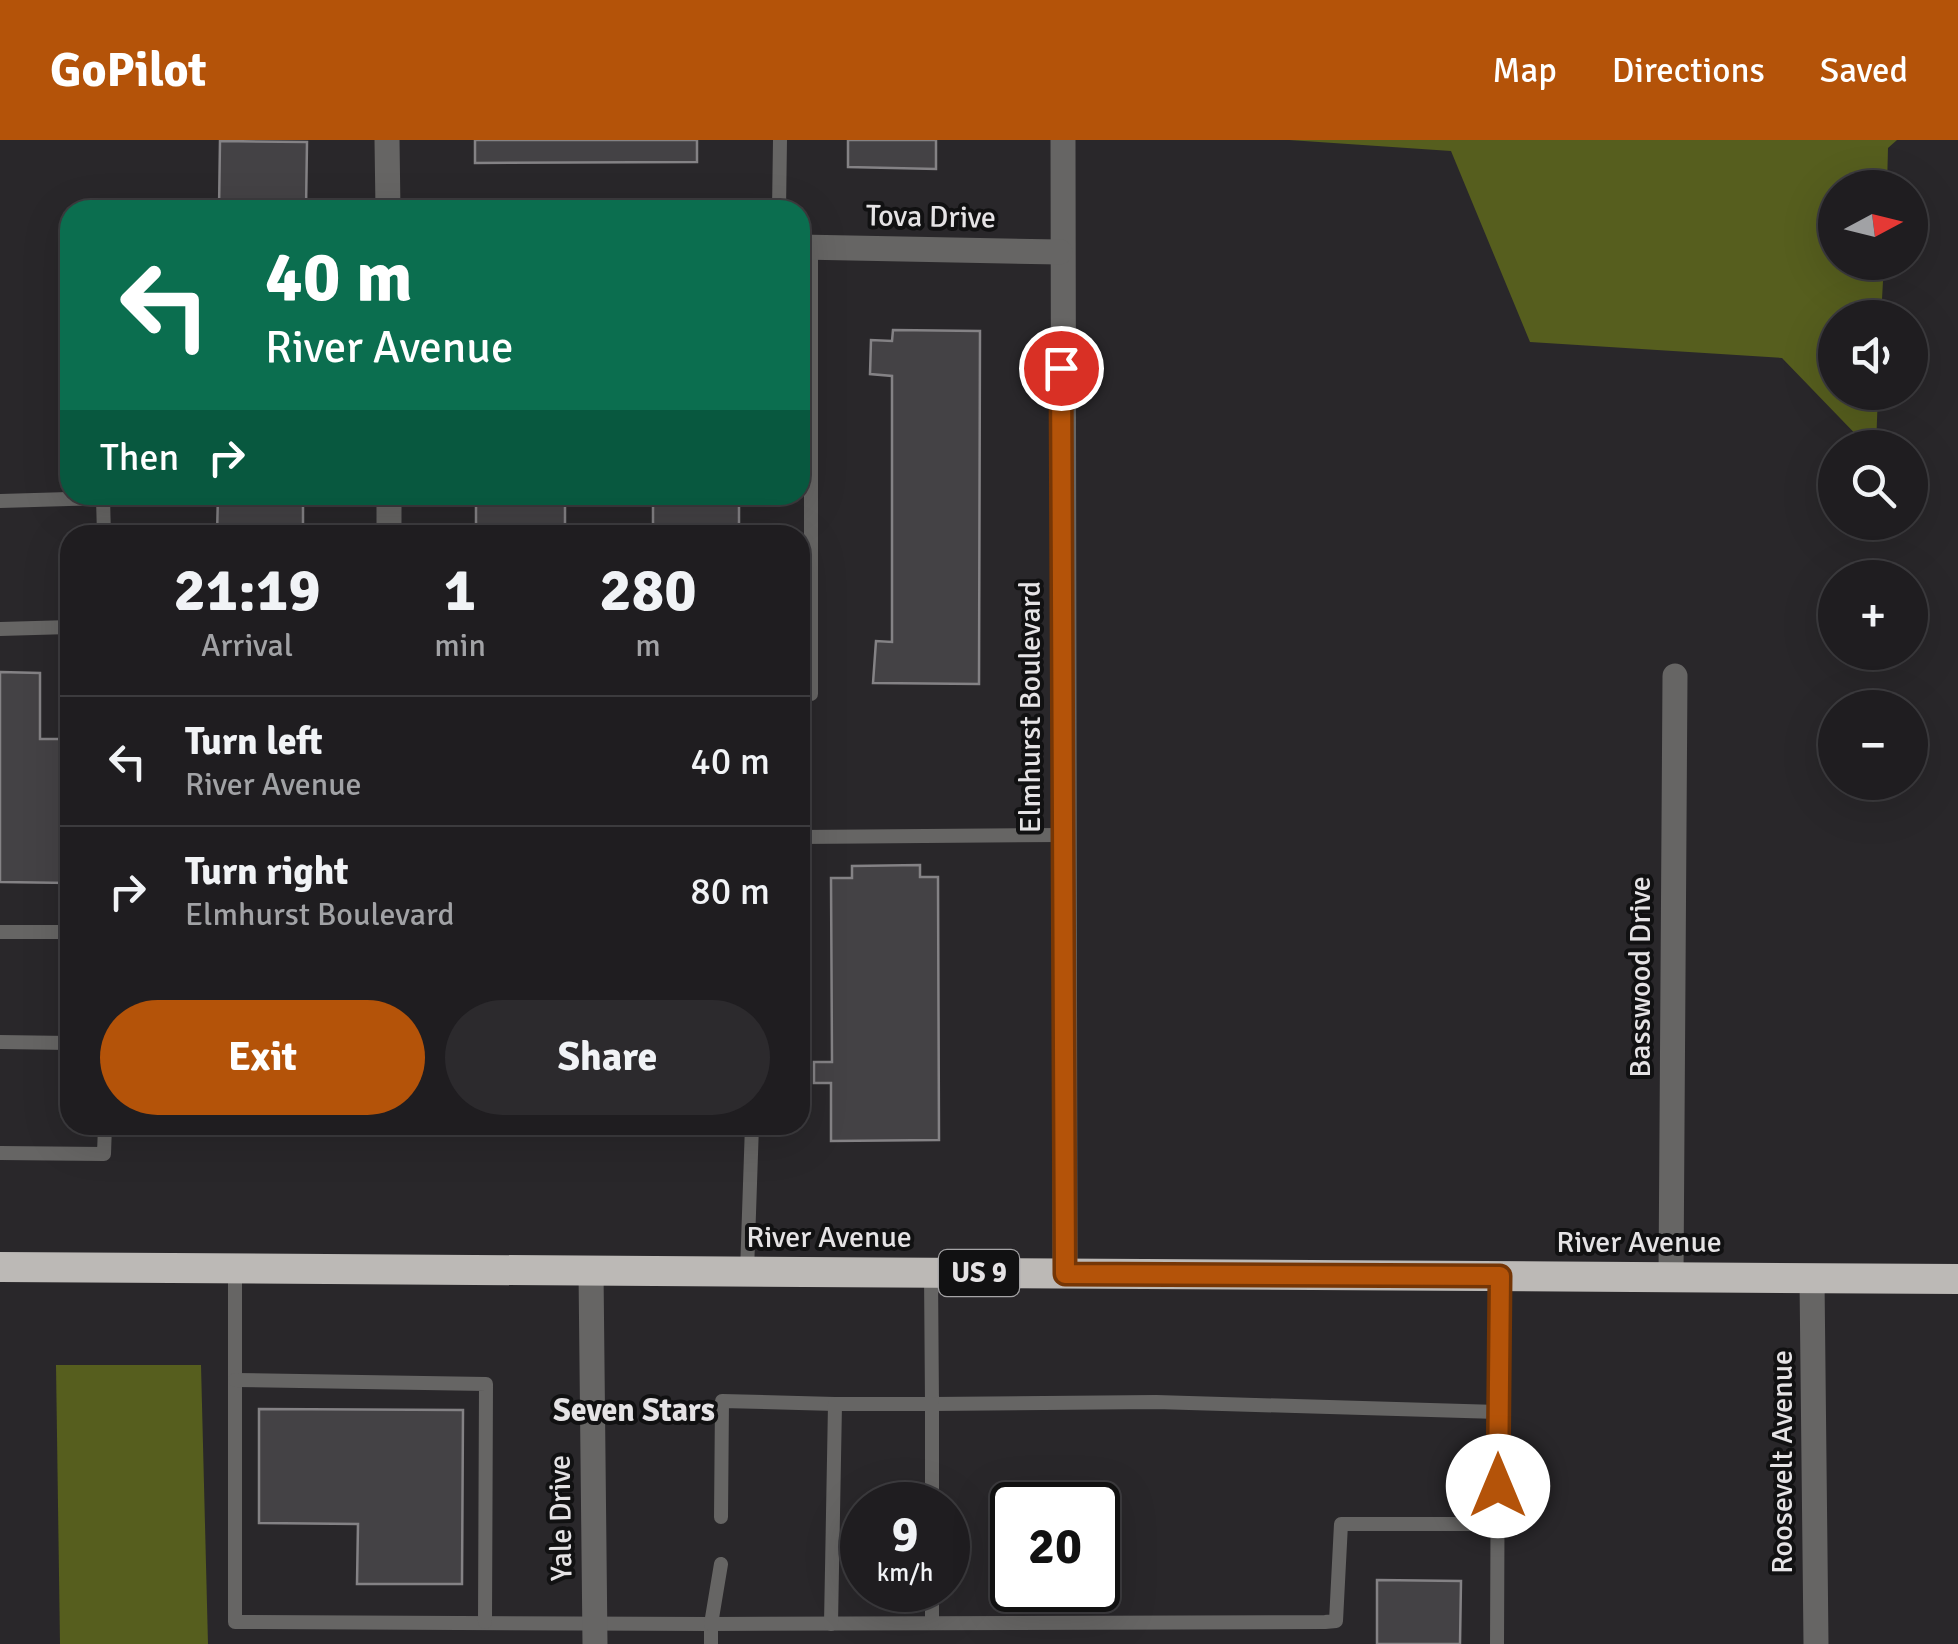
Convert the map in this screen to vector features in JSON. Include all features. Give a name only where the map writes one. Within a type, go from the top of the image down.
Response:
[{"type":"highway","name":"River Avenue","points":[[0,1267],[1958,1280]]},
{"type":"street","points":[[387,140],[388,200]]},
{"type":"street","name":"Elmhurst Boulevard","points":[[1063,140],[1060,252],[1065,1274]]},
{"type":"street","name":"Tova Drive","points":[[810,247],[1060,252]]},
{"type":"street","name":"Basswood Drive","points":[[1671,1278],[1674,676]]},
{"type":"street","name":"Yale Drive","points":[[591,1270],[595,1633]]},
{"type":"street","name":"Roosevelt Avenue","points":[[1812,1278],[1816,1644]]},
{"type":"lane","points":[[779,200],[780,140]]},
{"type":"lane","points":[[0,500],[60,499]]},
{"type":"lane","points":[[810,605],[811,694]]},
{"type":"lane","points":[[0,630],[60,627]]},
{"type":"lane","points":[[810,837],[1063,835]]},
{"type":"lane","points":[[0,932],[60,932]]},
{"type":"lane","points":[[0,1042],[60,1043]]},
{"type":"lane","points":[[0,1153],[104,1154],[105,1135]]},
{"type":"lane","points":[[747,1272],[752,1135]]},
{"type":"lane","points":[[235,1268],[235,1622],[485,1622],[595,1633],[711,1624],[1336,1620],[1341,1524],[1498,1524]]},
{"type":"lane","points":[[931,1273],[932,1482]]},
{"type":"lane","points":[[1497,1644],[1500,1276]]},
{"type":"lane","points":[[235,1380],[486,1384],[485,1622]]},
{"type":"lane","points":[[721,1517],[722,1401],[1156,1402],[1498,1412]]},
{"type":"lane","points":[[831,1624],[835,1404]]},
{"type":"lane","points":[[711,1644],[721,1564]]},
{"type":"lane","points":[[932,1612],[932,1624]]},
{"type":"green space","points":[[1289,140],[1897,140],[1888,148],[1887,170],[1818,170],[1818,280],[1883,280],[1882,300],[1818,300],[1818,395],[1782,358],[1530,342],[1451,151]]},
{"type":"green space","points":[[1832,410],[1877,410],[1877,430],[1852,430]]},
{"type":"green space","points":[[56,1365],[201,1365],[208,1644],[60,1644]]},
{"type":"building","points":[[475,140],[697,140],[697,162],[475,163]]},
{"type":"building","points":[[848,140],[936,140],[936,169],[848,167]]},
{"type":"building","points":[[220,141],[307,142],[306,200],[219,200]]},
{"type":"building","points":[[893,330],[980,331],[979,684],[873,683],[876,641],[892,642],[892,376],[870,374],[871,340],[892,341]]},
{"type":"building","points":[[218,505],[303,505],[303,525],[217,525]]},
{"type":"building","points":[[476,505],[565,505],[565,525],[476,525]]},
{"type":"building","points":[[653,505],[739,505],[739,525],[653,525]]},
{"type":"building","points":[[0,672],[40,673],[40,739],[60,739],[60,883],[0,882]]},
{"type":"building","points":[[920,865],[920,877],[938,877],[939,1140],[831,1141],[831,1083],[814,1083],[814,1062],[832,1062],[831,878],[852,878],[852,866]]},
{"type":"building","points":[[259,1409],[463,1410],[462,1584],[357,1584],[358,1524],[259,1523]]},
{"type":"building","points":[[1377,1580],[1461,1581],[1460,1644],[1377,1644]]},
{"type":"district","name":"Seven Stars","points":[[634,1410]]},
{"type":"route","points":[[1061,368],[1065,1274],[1500,1276],[1498,1486]]}]
